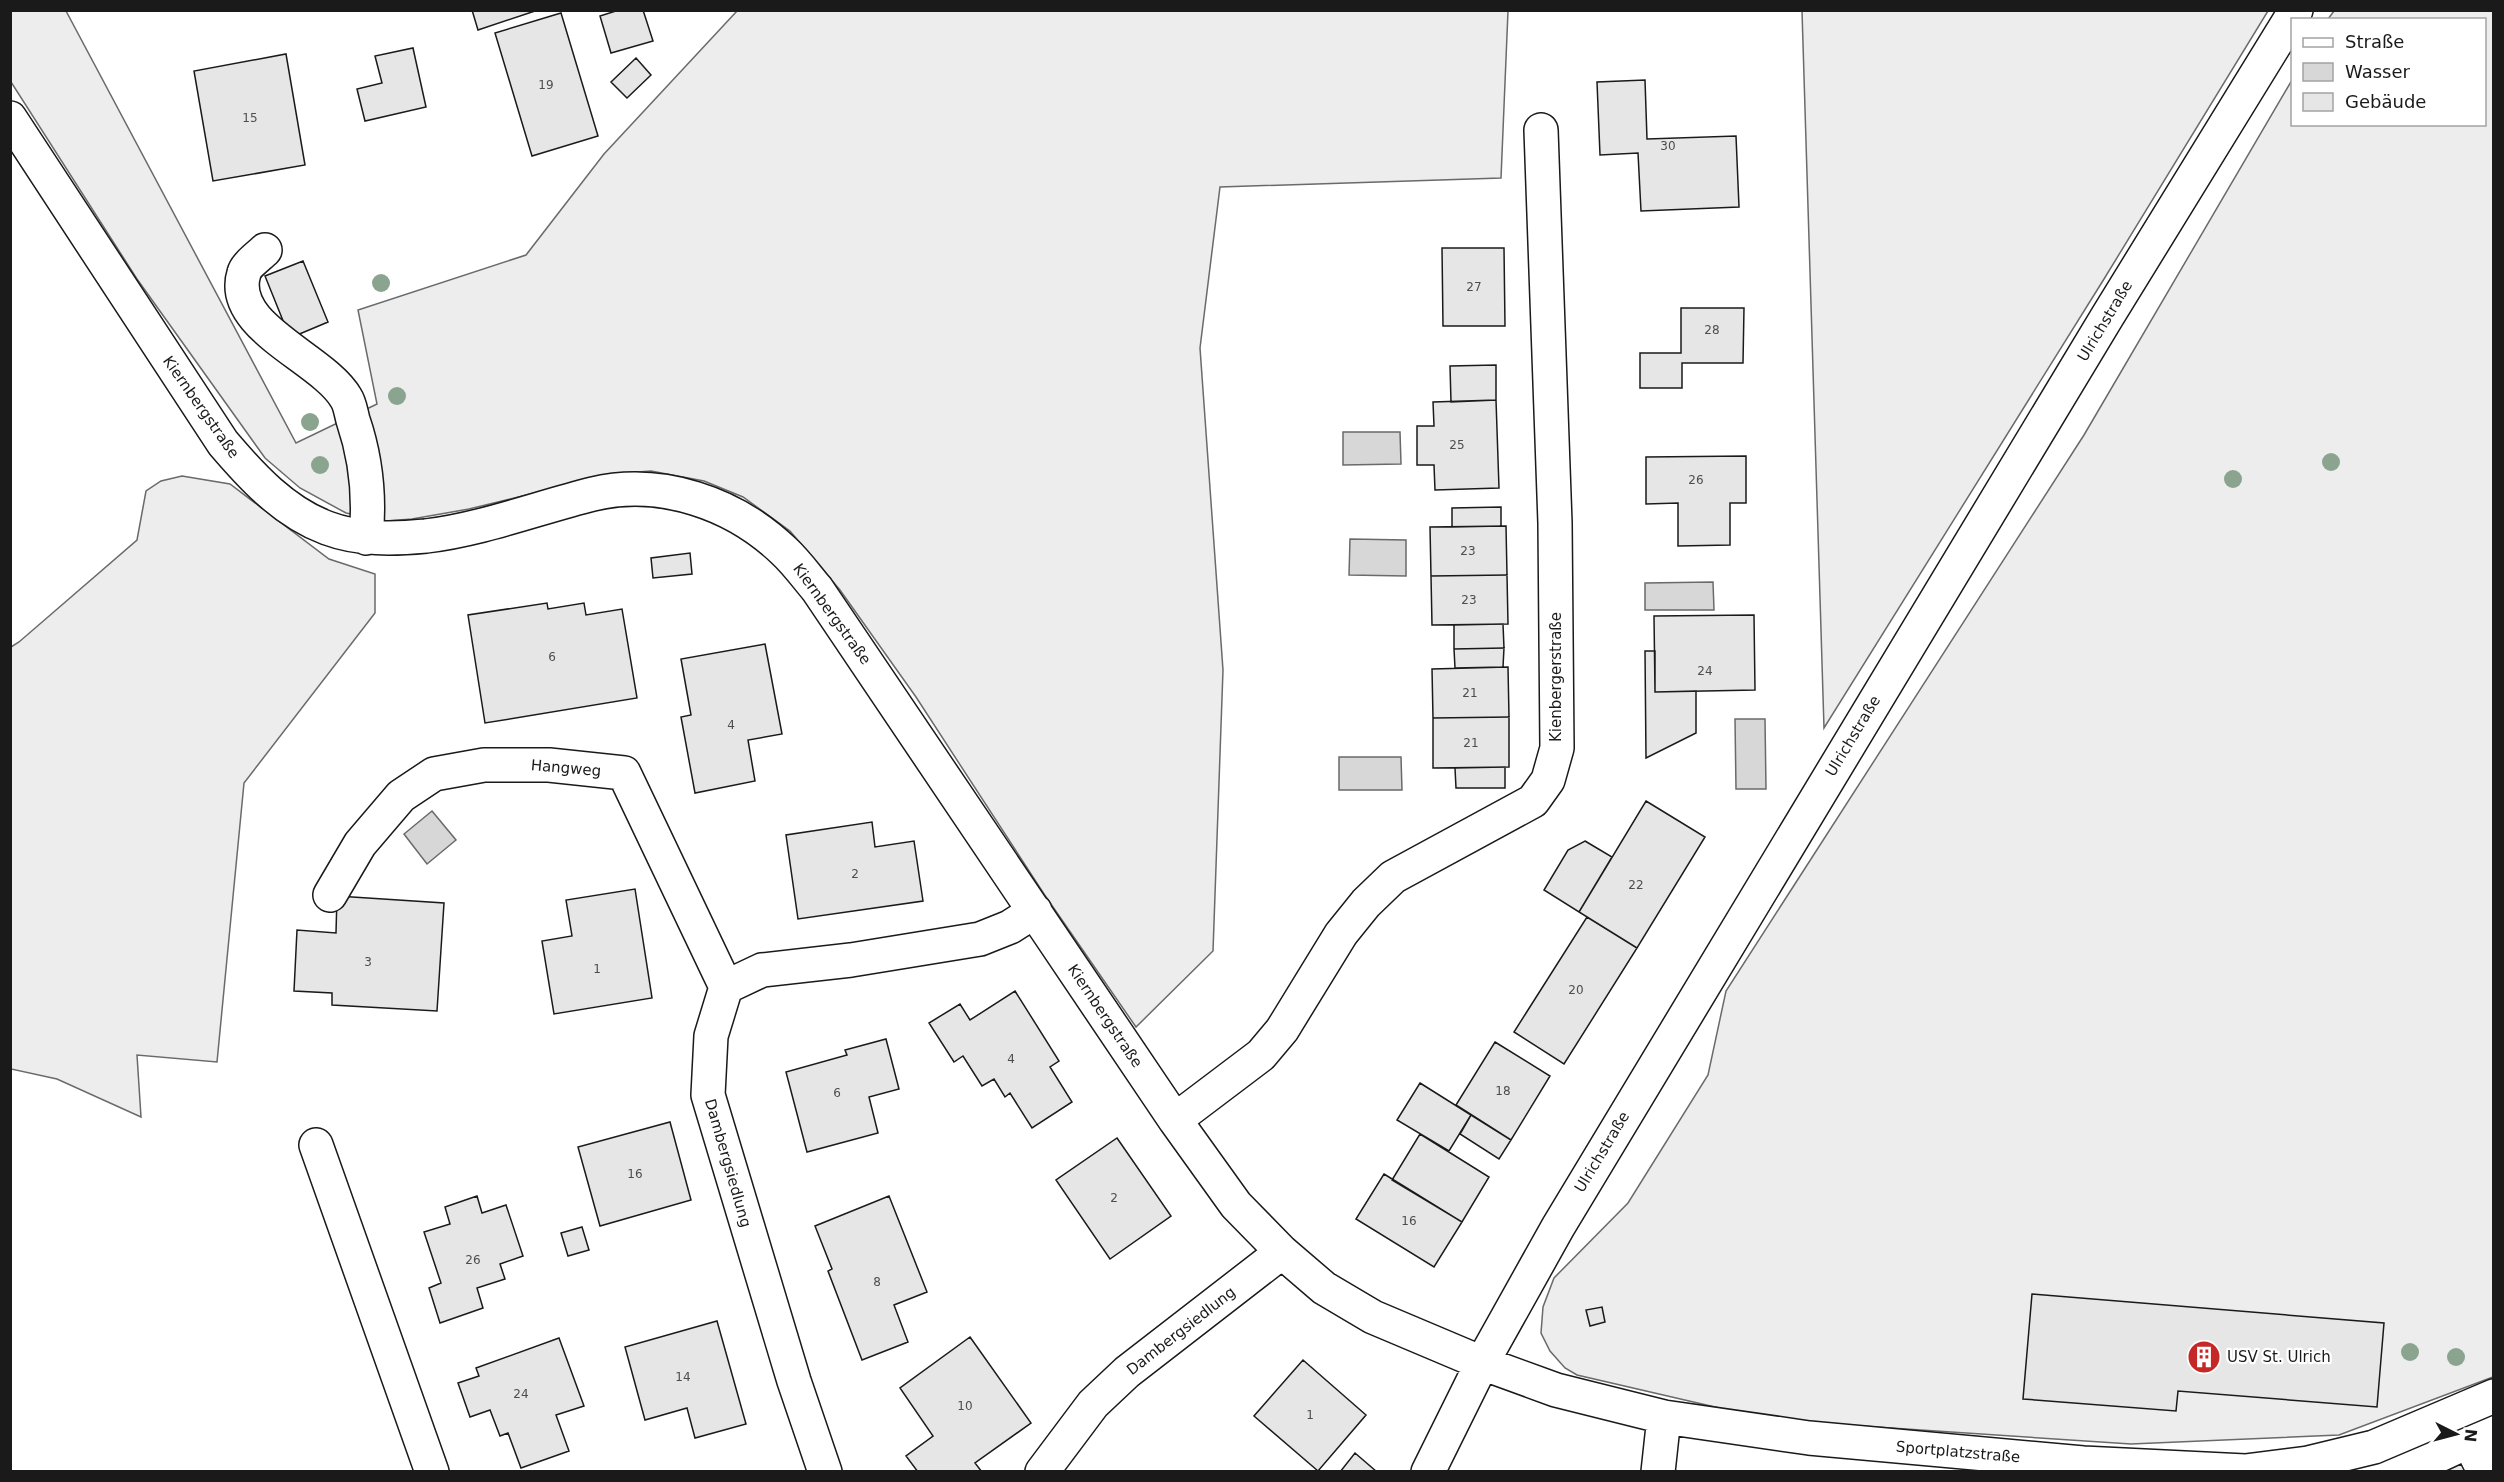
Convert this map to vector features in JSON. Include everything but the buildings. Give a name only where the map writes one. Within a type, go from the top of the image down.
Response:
[{"type":"street","name":"Ulrichstraße","points":[[1428,1472],[1482,1363],[1558,1227],[2107,317],[2291,18]]},
{"type":"street","name":"Kiernbergstraße","points":[[10,118],[223,443],[253,477],[290,509],[327,528],[366,538],[404,538],[448,533],[497,522],[594,494],[631,489],[671,492],[713,503],[751,524],[785,551],[817,589],[1175,1120],[1236,1205],[1281,1252],[1324,1288],[1373,1317],[1482,1363]]},
{"type":"street","name":"Kienbergerstraße","points":[[1175,1120],[1261,1055],[1282,1030],[1341,934],[1366,903],[1393,877],[1533,801],[1548,780],[1557,747],[1555,523],[1542,130]]},
{"type":"street","points":[[265,250],[244,271],[242,291],[246,307],[261,324],[327,376],[346,398],[361,441],[367,479],[366,538]]},
{"type":"street","name":"Hangweg","points":[[330,895],[360,844],[401,796],[434,774],[484,765],[549,765],[624,773],[726,987]]},
{"type":"street","points":[[726,987],[762,970],[851,960],[980,939],[1010,927],[1035,911]]},
{"type":"street","name":"Dambergsiedlung","points":[[726,987],[711,1036],[708,1095],[794,1381],[825,1472]]},
{"type":"street","points":[[316,1145],[432,1472]]},
{"type":"street","name":"Dambergsiedlung","points":[[1042,1472],[1093,1404],[1127,1372],[1281,1252]]},
{"type":"street","name":"Sportplatzstraße","points":[[1482,1363],[1556,1390],[1664,1417],[1809,1438],[2083,1463],[2245,1471],[2308,1463],[2374,1447],[2493,1396]]},
{"type":"street","points":[[1658,1472],[1664,1417]]},
{"type":"shaded area","points":[[11,11],[66,11],[296,443],[377,404],[358,310],[526,255],[604,154],[737,11],[1508,11],[1501,178],[1220,187],[1200,348],[1223,670],[1213,951],[1136,1027],[1044,894],[916,697],[840,590],[790,531],[743,497],[704,481],[651,471],[612,474],[469,509],[387,521],[346,513],[300,488],[265,458],[137,279],[11,82]]},
{"type":"shaded area","points":[[1802,11],[2268,11],[1824,728]]},
{"type":"shaded area","points":[[2334,11],[2493,11],[2493,1377],[2339,1435],[2131,1444],[1771,1420],[1577,1375],[1565,1368],[1550,1351],[1541,1333],[1543,1307],[1554,1278],[1628,1203],[1708,1075],[1726,991],[2084,435],[2291,82],[2291,126],[2486,126],[2486,18],[2329,18]]},
{"type":"shaded area","points":[[182,476],[230,484],[329,559],[375,574],[375,613],[244,783],[217,1062],[137,1055],[141,1117],[57,1079],[11,1069],[11,647],[137,540],[146,491],[161,481]]},
{"type":"water","points":[[1343,432],[1400,432],[1401,464],[1343,465]]},
{"type":"water","points":[[1350,539],[1406,540],[1406,576],[1349,575]]},
{"type":"water","points":[[1713,582],[1714,610],[1645,610],[1645,583]]},
{"type":"water","points":[[1735,719],[1765,719],[1766,789],[1736,789]]},
{"type":"water","points":[[1339,757],[1401,757],[1402,790],[1339,790]]},
{"type":"water","points":[[432,811],[456,840],[427,864],[404,834]]},
{"type":"place","name":"USV St. Ulrich","points":[[2204,1357]]}]
